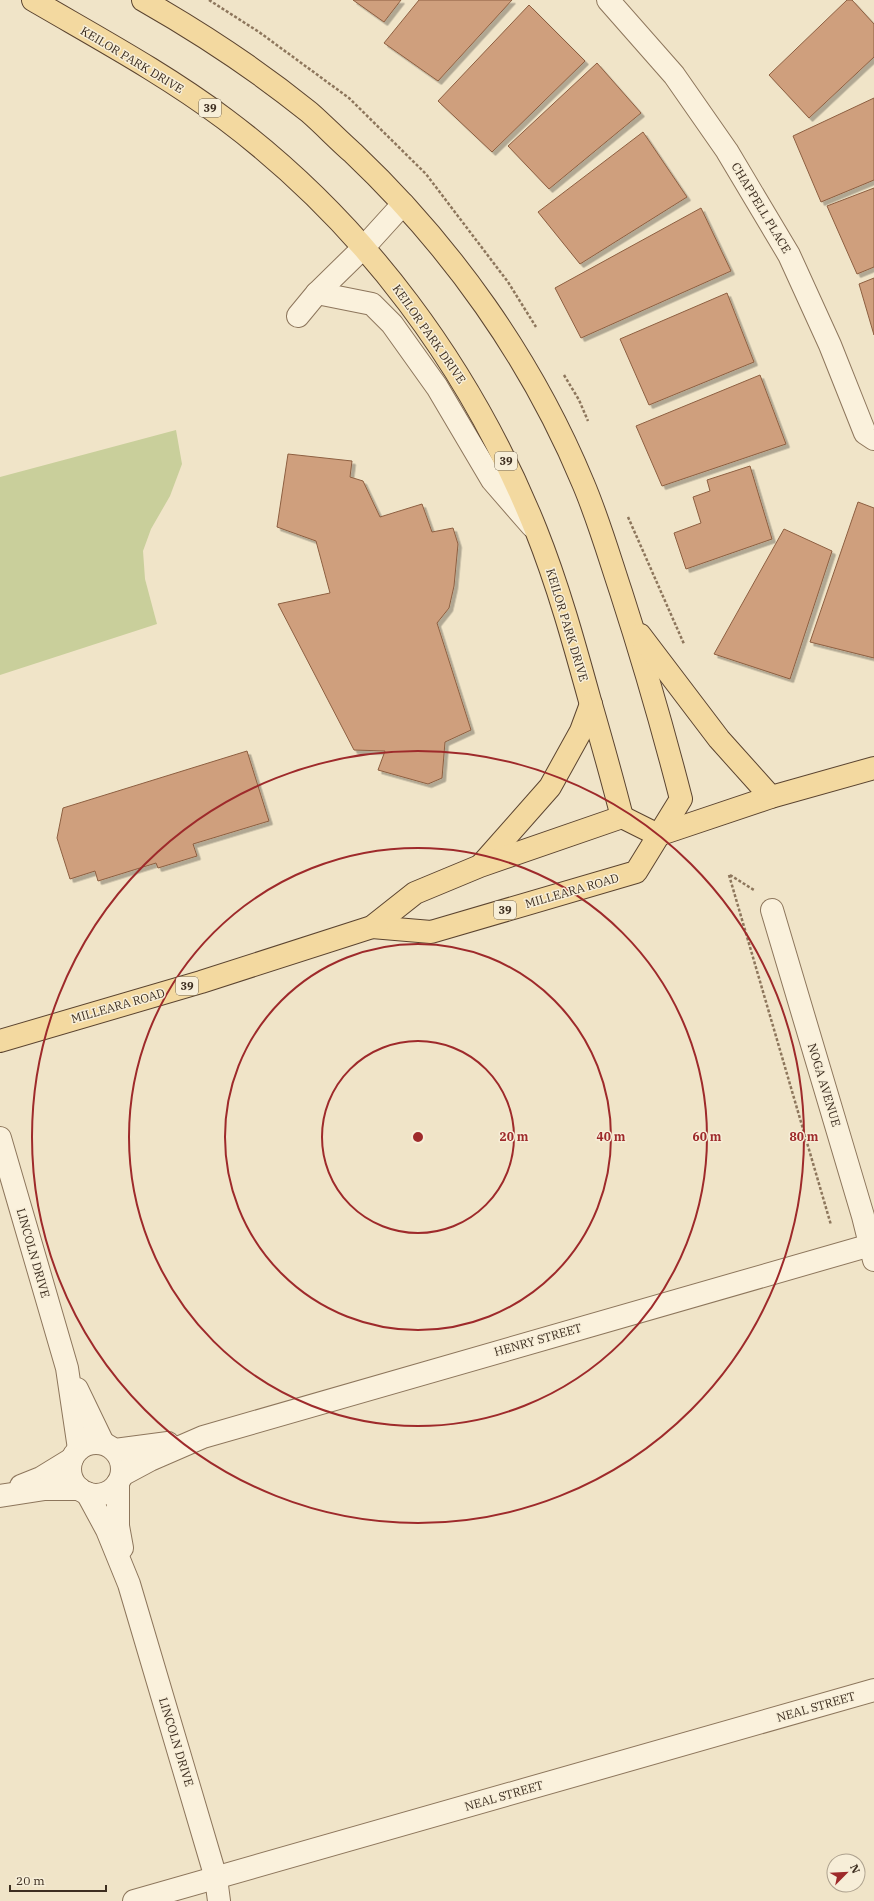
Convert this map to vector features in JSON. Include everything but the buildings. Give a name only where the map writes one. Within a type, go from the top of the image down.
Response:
[{"type":"main road","name":"KEILOR PARK DRIVE","points":[[33,0],[155,72],[225,119],[294,176],[364,247],[404,296],[465,385],[486,421],[512,474],[537,532],[557,590],[591,704],[622,817]]},
{"type":"main road","name":"39","points":[[143,0],[182,23],[277,87],[311,114],[403,204],[443,250],[468,283],[529,373],[552,416],[584,485],[632,625],[680,799],[658,835]]},
{"type":"main road","points":[[632,625],[719,738],[771,797]]},
{"type":"main road","name":"39","points":[[480,866],[529,813],[550,787],[581,731],[591,704]]},
{"type":"main road","points":[[622,817],[658,835],[771,797],[874,768]]},
{"type":"main road","name":"MILLEARA ROAD","points":[[0,1041],[201,982],[372,927],[415,893],[480,866],[622,817]]},
{"type":"main road","name":"MILLEARA ROAD","points":[[372,927],[431,932],[636,872],[658,835]]},
{"type":"street","name":"CHAPPELL PLACE","points":[[608,0],[674,75],[727,151],[790,255],[830,345],[865,433],[874,439]]},
{"type":"street","points":[[298,316],[316,293],[364,247],[403,204]]},
{"type":"street","points":[[316,293],[372,304],[392,324],[437,387],[492,480],[537,532]]},
{"type":"street","name":"NOGA AVENUE","points":[[772,910],[873,1250]]},
{"type":"street","name":"LINCOLN DRIVE","points":[[0,1138],[67,1368],[75,1454]]},
{"type":"street","name":"HENRY STREET","points":[[109,1447],[140,1448],[202,1437],[873,1250]]},
{"type":"street","name":"LINCOLN DRIVE","points":[[67,1368],[109,1447]]},
{"type":"street","name":"HENRY STREET","points":[[120,1479],[150,1460],[202,1437]]},
{"type":"street","points":[[90,1444],[109,1447],[120,1458],[122,1467],[120,1479],[112,1490],[104,1494],[96,1495],[84,1491],[45,1489],[0,1496],[41,1478],[90,1444]]},
{"type":"street","points":[[75,1454],[70,1468],[71,1476],[84,1491]]},
{"type":"street","name":"LINCOLN DRIVE","points":[[120,1479],[118,1526],[128,1584]]},
{"type":"street","name":"LINCOLN DRIVE","points":[[84,1491],[107,1530],[128,1584],[216,1878],[219,1901]]},
{"type":"street","name":"NEAL STREET","points":[[134,1901],[874,1690]]},
{"type":"path","points":[[729,875],[831,1225]]},
{"type":"green space","points":[[176,430],[182,464],[170,496],[151,529],[143,551],[145,579],[157,624],[0,675],[0,477]]}]
